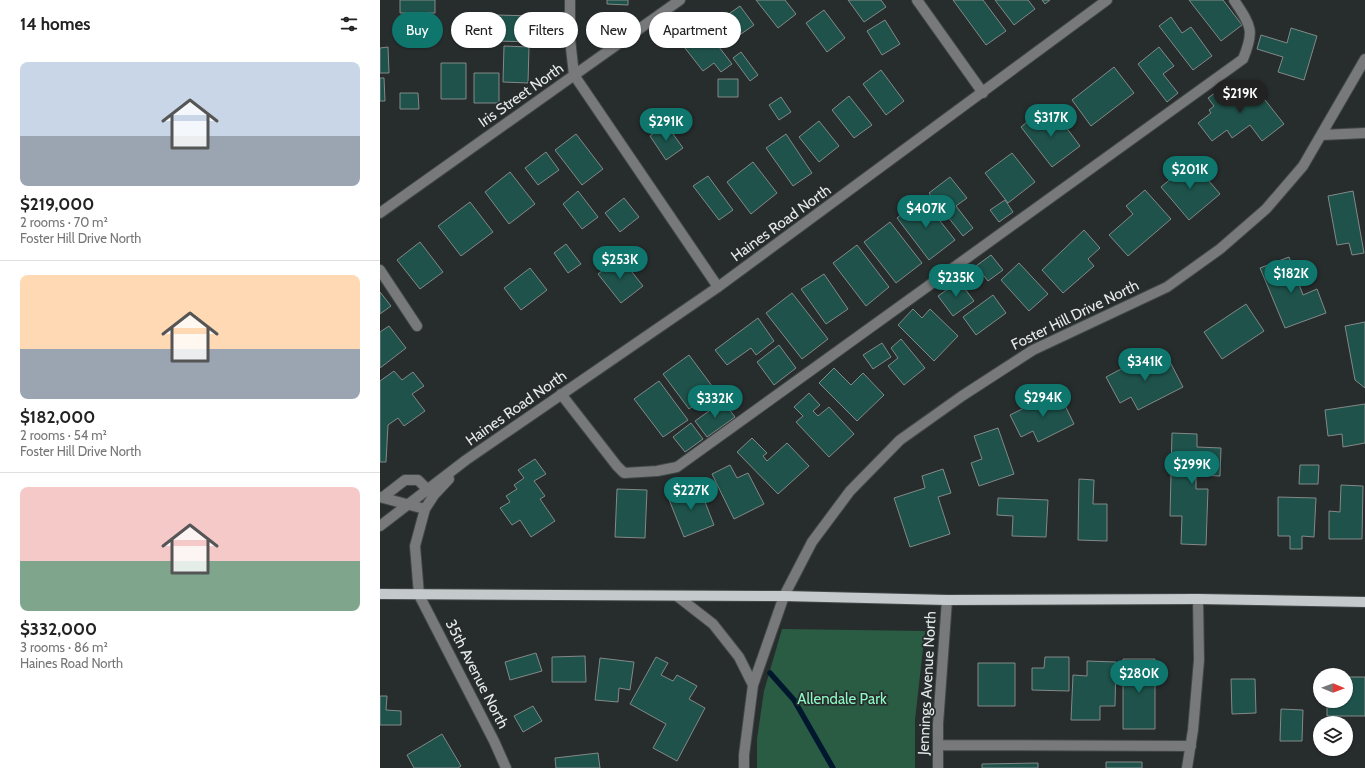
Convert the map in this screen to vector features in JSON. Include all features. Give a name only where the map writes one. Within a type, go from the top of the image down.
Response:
[{"type":"main road","points":[[380,594],[784,596],[947,600],[1198,599],[1365,602]]},
{"type":"street","points":[[570,0],[570,39],[574,75],[718,287]]},
{"type":"street","name":"Iris Street North","points":[[380,213],[680,0]]},
{"type":"street","points":[[917,0],[983,93]]},
{"type":"street","name":"Haines Road North","points":[[380,526],[466,460],[718,287],[983,93],[1107,0]]},
{"type":"street","points":[[561,394],[624,473],[677,468],[1243,60],[1251,40],[1247,20],[1234,0]]},
{"type":"street","name":"Foster Hill Drive North","points":[[744,768],[744,755],[753,685],[784,596],[812,542],[850,491],[900,440],[962,396],[1033,350],[1167,287],[1220,249],[1275,198],[1303,166],[1365,60]]},
{"type":"street","points":[[1322,135],[1365,133]]},
{"type":"street","points":[[380,270],[417,326]]},
{"type":"street","name":"Haines Road North","points":[[418,595],[415,546],[425,509],[434,496],[466,460]]},
{"type":"street","points":[[382,497],[405,480],[418,480],[427,489]]},
{"type":"street","points":[[382,497],[407,506],[425,509]]},
{"type":"street","name":"35th Avenue North","points":[[418,595],[494,741],[506,768]]},
{"type":"street","points":[[677,596],[713,624],[739,657],[753,685]]},
{"type":"street","points":[[1187,768],[1191,746],[1199,660],[1198,599]]},
{"type":"street","name":"Jennings Avenue North","points":[[938,768],[938,745],[947,600]]},
{"type":"street","points":[[938,745],[1191,746]]},
{"type":"green space","name":"Allendale Park","points":[[782,629],[925,631],[915,720],[915,768],[757,768],[757,739],[764,691]]},
{"type":"building","points":[[400,0],[435,0],[435,12],[400,12]]},
{"type":"building","points":[[607,0],[628,0],[628,5],[607,4]]},
{"type":"building","points":[[756,0],[785,0],[796,14],[778,28]]},
{"type":"building","points":[[848,0],[881,0],[886,7],[864,22]]},
{"type":"building","points":[[953,0],[983,0],[1006,31],[986,45]]},
{"type":"building","points":[[995,0],[1028,0],[1035,9],[1014,25]]},
{"type":"building","points":[[1042,0],[1050,0],[1045,4]]},
{"type":"building","points":[[1189,0],[1223,0],[1242,25],[1221,41]]},
{"type":"building","points":[[740,6],[754,25],[741,34],[741,12],[732,12]]},
{"type":"building","points":[[824,10],[845,38],[827,52],[806,23]]},
{"type":"building","points":[[506,15],[514,15],[514,41],[506,41]]},
{"type":"building","points":[[1171,17],[1182,33],[1191,27],[1212,56],[1193,70],[1159,26]]},
{"type":"building","points":[[885,20],[900,44],[882,55],[867,31]]},
{"type":"building","points":[[1291,28],[1317,36],[1304,80],[1278,72],[1283,57],[1257,49],[1261,35],[1287,43]]},
{"type":"building","points":[[506,46],[514,46],[514,48],[529,48],[528,83],[503,82],[504,48],[506,48]]},
{"type":"building","points":[[388,47],[389,73],[380,73],[380,48]]},
{"type":"building","points":[[1159,47],[1174,66],[1163,74],[1178,93],[1167,102],[1138,64]]},
{"type":"building","points":[[685,48],[720,48],[732,64],[721,72],[714,63],[703,71]]},
{"type":"building","points":[[741,52],[758,75],[750,81],[733,58]]},
{"type":"building","points":[[441,63],[466,63],[466,99],[441,99]]},
{"type":"building","points":[[1114,67],[1134,93],[1091,126],[1072,100]]},
{"type":"building","points":[[881,70],[904,101],[886,115],[863,84]]},
{"type":"building","points":[[474,73],[499,73],[499,103],[474,103]]},
{"type":"building","points":[[380,78],[384,78],[385,101],[380,101]]},
{"type":"building","points":[[718,79],[738,79],[738,97],[718,97]]},
{"type":"building","points":[[1231,81],[1242,96],[1254,86],[1284,124],[1262,141],[1250,125],[1232,138],[1227,130],[1212,141],[1198,123],[1211,113],[1209,110],[1214,106],[1208,98]]},
{"type":"building","points":[[400,93],[418,93],[419,109],[400,109]]},
{"type":"building","points":[[849,96],[872,125],[854,138],[832,110]]},
{"type":"building","points":[[781,97],[791,112],[779,120],[769,105]]},
{"type":"building","points":[[1039,112],[1047,123],[1057,115],[1080,146],[1052,167],[1021,127]]},
{"type":"building","points":[[819,121],[839,146],[819,162],[799,137]]},
{"type":"building","points":[[666,124],[683,148],[666,160],[650,136]]},
{"type":"building","points":[[576,134],[603,169],[582,185],[555,150]]},
{"type":"building","points":[[786,134],[812,173],[793,186],[766,148]]},
{"type":"building","points":[[546,152],[559,170],[538,185],[525,168]]},
{"type":"building","points":[[1012,153],[1035,182],[1008,203],[985,173]]},
{"type":"building","points":[[1192,161],[1220,194],[1189,220],[1161,187]]},
{"type":"building","points":[[753,162],[777,193],[751,214],[727,182]]},
{"type":"building","points":[[510,172],[535,204],[509,224],[485,192]]},
{"type":"building","points":[[708,176],[733,210],[719,220],[693,186]]},
{"type":"building","points":[[950,177],[967,198],[956,206],[973,228],[963,236],[929,193]]},
{"type":"building","points":[[1145,190],[1171,219],[1128,256],[1109,235],[1133,214],[1126,206]]},
{"type":"building","points":[[578,191],[598,217],[582,229],[563,204]]},
{"type":"building","points":[[1353,191],[1364,253],[1352,255],[1349,243],[1337,245],[1328,196]]},
{"type":"building","points":[[624,198],[639,217],[620,232],[605,213]]},
{"type":"building","points":[[922,198],[955,240],[929,260],[897,218]]},
{"type":"building","points":[[1005,200],[1013,212],[999,222],[990,210]]},
{"type":"building","points":[[470,202],[493,232],[461,256],[438,226]]},
{"type":"building","points":[[890,222],[922,263],[896,283],[864,242]]},
{"type":"building","points":[[1084,230],[1100,248],[1088,259],[1094,266],[1063,293],[1042,270]]},
{"type":"building","points":[[420,242],[443,272],[420,289],[397,260]]},
{"type":"building","points":[[566,244],[581,264],[568,273],[554,253]]},
{"type":"building","points":[[857,245],[889,287],[866,306],[833,263]]},
{"type":"building","points":[[991,255],[1003,270],[988,281],[976,266]]},
{"type":"building","points":[[620,257],[643,286],[621,303],[598,274]]},
{"type":"building","points":[[1289,257],[1303,295],[1317,289],[1326,313],[1285,328],[1260,268]]},
{"type":"building","points":[[1019,263],[1048,294],[1029,311],[1001,280]]},
{"type":"building","points":[[530,268],[547,290],[521,310],[504,288]]},
{"type":"building","points":[[824,274],[848,309],[826,324],[801,289]]},
{"type":"building","points":[[959,281],[974,301],[953,316],[938,296]]},
{"type":"building","points":[[380,292],[391,306],[380,314]]},
{"type":"building","points":[[792,293],[828,339],[802,359],[766,313]]},
{"type":"building","points":[[993,295],[1006,313],[976,335],[963,317]]},
{"type":"building","points":[[1246,304],[1264,331],[1222,359],[1204,332]]},
{"type":"building","points":[[913,309],[922,318],[930,309],[958,336],[934,361],[898,325]]},
{"type":"building","points":[[758,318],[774,341],[756,355],[751,348],[727,365],[715,350]]},
{"type":"building","points":[[1365,322],[1365,388],[1355,380],[1345,326]]},
{"type":"building","points":[[389,326],[406,348],[380,368],[380,332]]},
{"type":"building","points":[[901,339],[925,368],[904,385],[888,366],[898,358],[891,348]]},
{"type":"building","points":[[882,343],[891,357],[873,369],[863,355]]},
{"type":"building","points":[[779,345],[796,368],[774,385],[757,362]]},
{"type":"building","points":[[1151,353],[1158,366],[1169,360],[1183,387],[1138,410],[1131,397],[1120,403],[1106,377]]},
{"type":"building","points":[[689,355],[715,390],[689,409],[663,374]]},
{"type":"building","points":[[834,368],[851,385],[863,373],[884,395],[857,421],[819,383]]},
{"type":"building","points":[[394,371],[402,380],[413,372],[424,386],[412,394],[425,411],[404,426],[398,418],[388,425],[386,462],[380,462],[380,381]]},
{"type":"building","points":[[659,381],[688,420],[663,437],[634,399]]},
{"type":"building","points":[[1058,391],[1074,424],[1038,442],[1033,431],[1021,437],[1010,415]]},
{"type":"building","points":[[809,393],[820,405],[813,411],[818,416],[829,407],[854,434],[829,457],[796,422],[803,416],[794,407]]},
{"type":"building","points":[[723,401],[735,417],[707,437],[695,421]]},
{"type":"building","points":[[1365,404],[1365,443],[1343,447],[1342,434],[1328,436],[1325,410]]},
{"type":"building","points":[[691,423],[703,439],[685,452],[673,437]]},
{"type":"building","points":[[998,428],[1014,474],[979,486],[971,463],[982,459],[974,436]]},
{"type":"building","points":[[1172,433],[1197,434],[1197,447],[1221,448],[1220,476],[1196,475],[1196,489],[1208,489],[1206,545],[1181,544],[1182,516],[1170,516]]},
{"type":"building","points":[[752,438],[767,453],[763,456],[767,461],[787,443],[809,466],[778,494],[737,452]]},
{"type":"building","points":[[535,459],[546,474],[534,481],[545,496],[540,499],[555,521],[531,537],[520,520],[512,525],[500,508],[510,502],[506,496],[517,489],[514,485],[524,478],[518,470]]},
{"type":"building","points":[[730,465],[737,478],[748,473],[764,504],[734,519],[712,474]]},
{"type":"building","points":[[1300,465],[1319,465],[1318,484],[1299,484]]},
{"type":"building","points":[[943,469],[951,493],[938,497],[950,534],[910,547],[894,498],[925,488],[922,476]]},
{"type":"building","points":[[1079,479],[1094,480],[1093,504],[1107,504],[1107,541],[1078,540]]},
{"type":"building","points":[[698,484],[714,525],[684,537],[668,497]]},
{"type":"building","points":[[1341,485],[1363,486],[1362,539],[1329,539],[1329,511],[1340,512]]},
{"type":"building","points":[[617,489],[647,490],[645,538],[615,537]]},
{"type":"building","points":[[1278,497],[1316,498],[1314,537],[1302,536],[1302,549],[1290,549],[1290,536],[1278,536]]},
{"type":"building","points":[[998,498],[1048,500],[1046,537],[1012,536],[1013,516],[997,515]]},
{"type":"building","points":[[536,653],[542,671],[510,680],[505,662]]},
{"type":"building","points":[[585,656],[586,682],[552,682],[552,657]]},
{"type":"building","points":[[656,657],[668,663],[661,675],[673,681],[677,675],[697,686],[689,699],[705,708],[677,761],[653,748],[666,724],[630,704]]},
{"type":"building","points":[[1045,657],[1069,657],[1069,691],[1032,690],[1032,668],[1044,668]]},
{"type":"building","points":[[600,658],[634,662],[630,690],[619,688],[618,702],[595,700]]},
{"type":"building","points":[[1123,659],[1155,659],[1155,729],[1123,729]]},
{"type":"building","points":[[1087,661],[1116,662],[1115,706],[1100,706],[1100,720],[1071,720],[1073,675],[1087,676]]},
{"type":"building","points":[[978,663],[1015,663],[1015,706],[978,706]]},
{"type":"building","points":[[1353,677],[1365,677],[1365,716],[1327,716],[1327,708],[1353,708]]},
{"type":"building","points":[[1231,679],[1255,679],[1256,713],[1232,714]]},
{"type":"building","points":[[380,696],[387,696],[386,710],[401,711],[401,725],[380,725]]},
{"type":"building","points":[[533,706],[542,721],[523,732],[514,716]]},
{"type":"building","points":[[1281,709],[1303,710],[1302,741],[1280,741]]},
{"type":"building","points":[[442,734],[461,766],[458,768],[414,768],[407,755]]},
{"type":"building","points":[[598,753],[600,768],[556,768],[555,758]]},
{"type":"building","points":[[1106,762],[1142,762],[1142,768],[1106,768]]},
{"type":"building","points":[[1038,763],[1038,768],[982,768],[982,764]]},
{"type":"waterway","points":[[770,673],[794,700],[833,768]]}]
